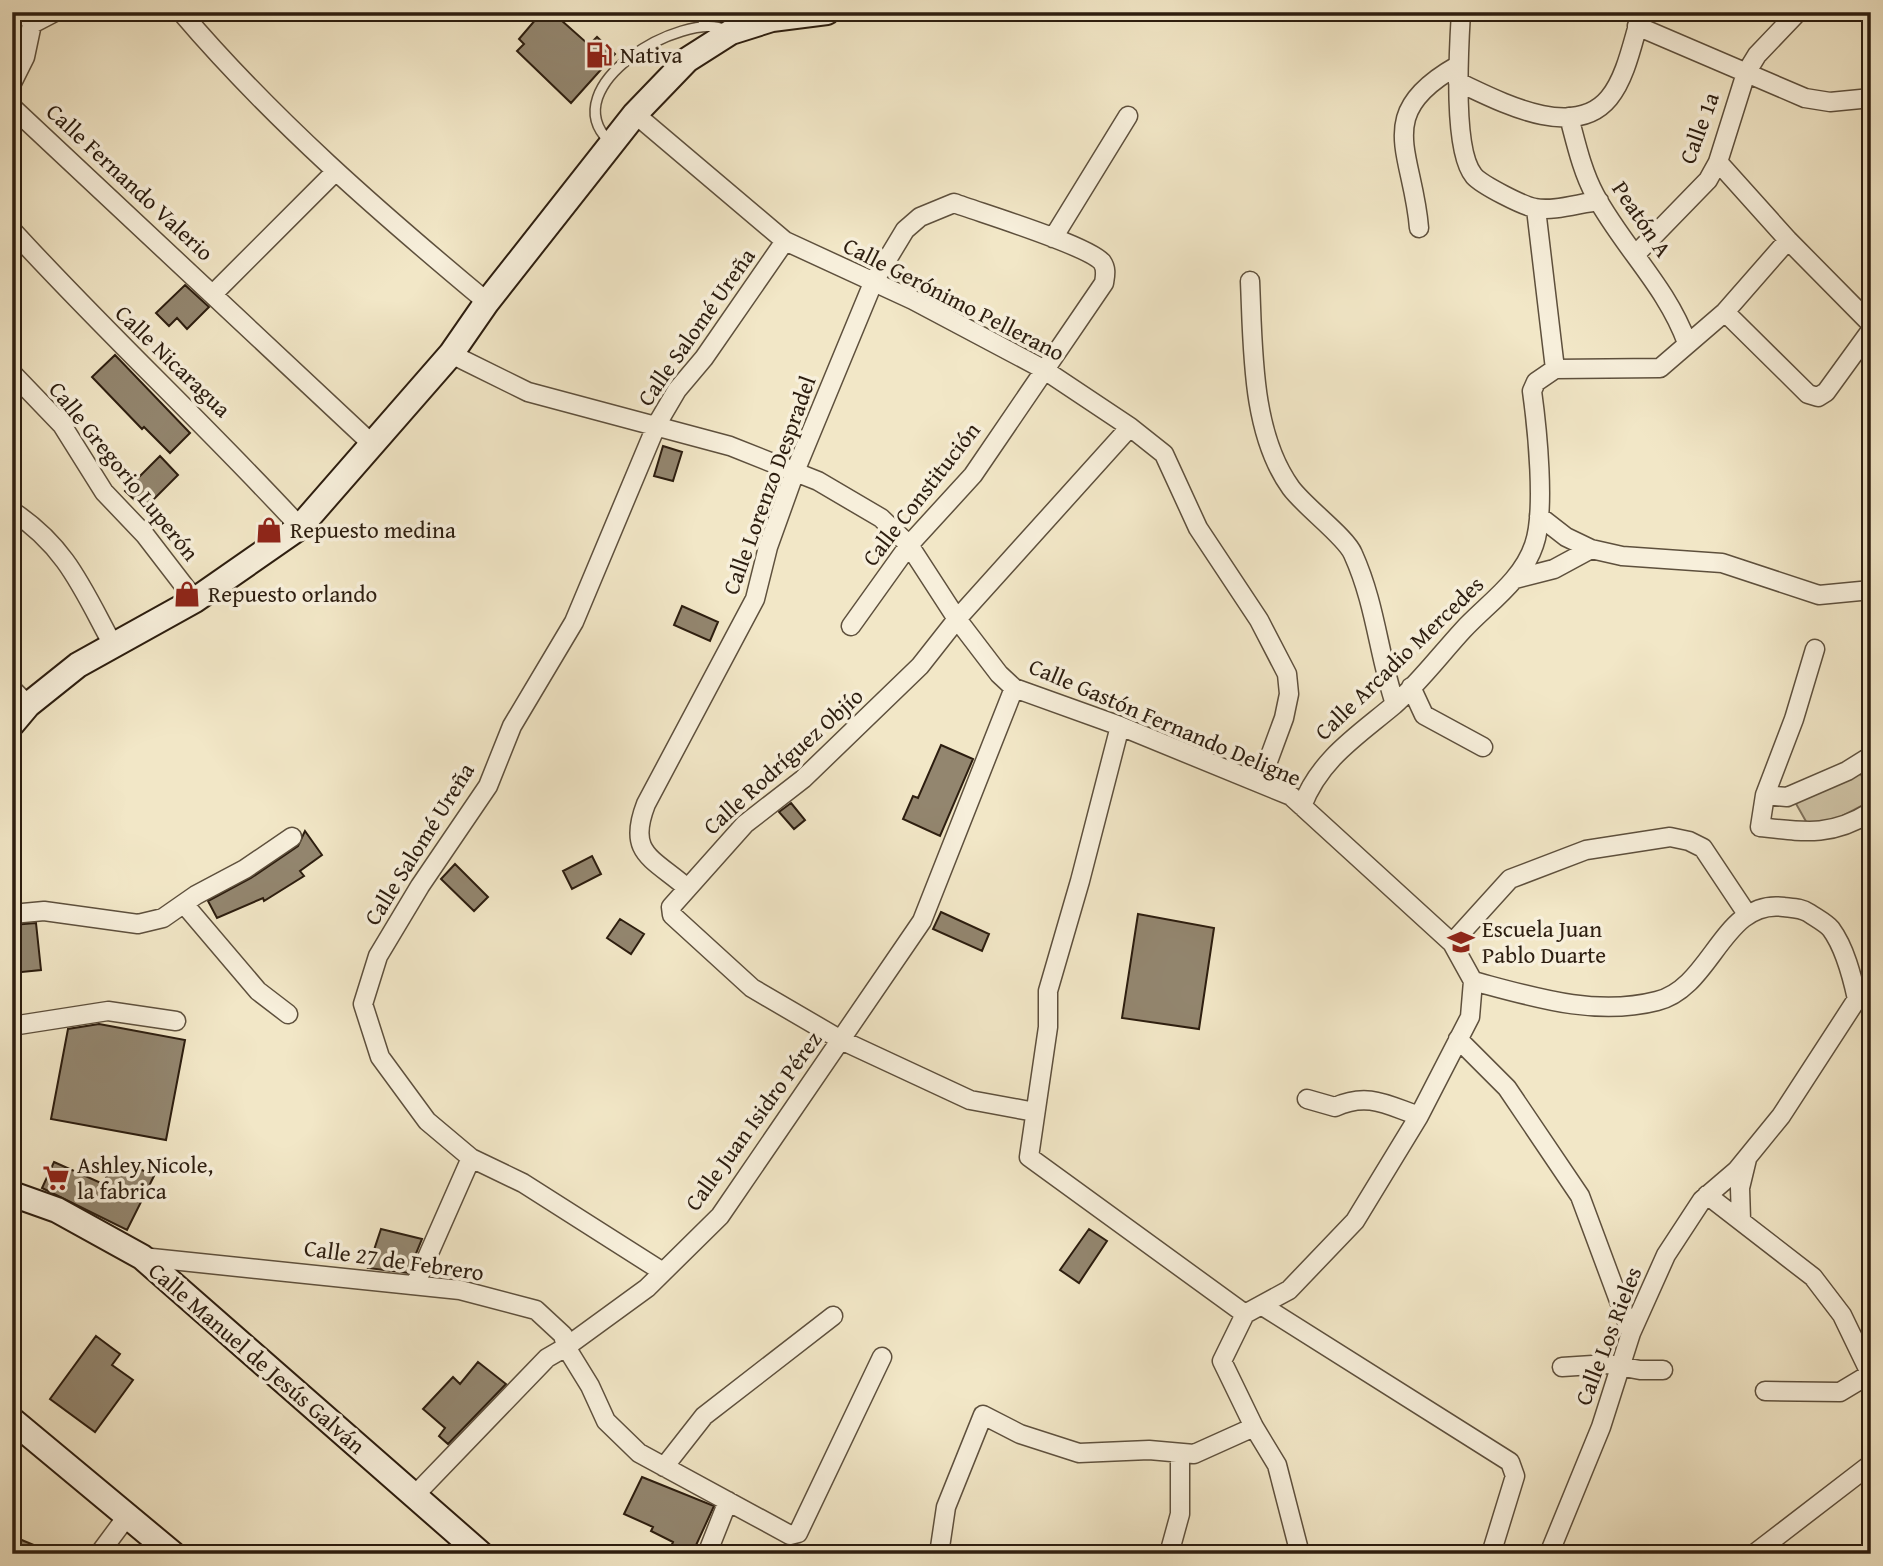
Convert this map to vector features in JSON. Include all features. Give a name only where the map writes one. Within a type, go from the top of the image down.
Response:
[{"type":"main road","points":[[12,724],[20,697],[195,600],[300,527],[451,354],[487,302],[635,114],[687,60],[731,32],[772,19],[827,12]]},
{"type":"main road","name":"Calle Manuel de Jesús Galván","points":[[12,1194],[57,1210],[142,1257],[481,1554]]},
{"type":"main road","points":[[12,1420],[173,1554]]},
{"type":"street","points":[[12,83],[24,57],[29,18],[55,12]]},
{"type":"street","points":[[181,12],[251,89],[335,172],[487,302]]},
{"type":"street","points":[[1461,12],[1458,74],[1467,165],[1475,177],[1536,209],[1599,201]]},
{"type":"street","name":"Calle 1a","points":[[1636,254],[1707,180],[1718,162],[1746,73],[1757,55],[1798,12]]},
{"type":"street","points":[[1419,228],[1416,196],[1402,144],[1408,105],[1431,81],[1458,74],[1534,114],[1569,117],[1595,110],[1609,98],[1620,76],[1639,19],[1746,73],[1805,98],[1830,102],[1871,97]]},
{"type":"street","name":"Calle Fernando Valerio","points":[[12,107],[372,444]]},
{"type":"street","name":"Calle Gerónimo Pellerano","points":[[635,114],[785,241],[913,300],[1043,369],[1130,427],[1164,454],[1198,528],[1259,620],[1287,674],[1289,694],[1284,718],[1260,783]]},
{"type":"street","points":[[1053,238],[1128,116]]},
{"type":"street","name":"Peatón A","points":[[1569,117],[1580,160],[1599,201],[1679,321],[1687,343]]},
{"type":"street","points":[[1718,162],[1788,240],[1871,324]]},
{"type":"street","name":"Calle Fernando Valerio","points":[[213,294],[335,172]]},
{"type":"street","name":"Calle Lorenzo Despradel","points":[[686,887],[638,843],[638,826],[646,804],[755,599],[768,547],[796,469],[873,283],[905,230],[920,216],[954,203],[1053,238]]},
{"type":"street","points":[[1536,209],[1555,369],[1660,368],[1725,312],[1788,240]]},
{"type":"street","name":"Calle Nicaragua","points":[[12,230],[82,307],[215,435],[300,527]]},
{"type":"street","name":"Calle Constitución","points":[[851,626],[909,545],[973,475],[1104,283],[1106,271],[1101,261],[1053,238]]},
{"type":"street","name":"Calle Salomé Ureña","points":[[663,1272],[523,1183],[471,1158],[427,1121],[380,1057],[363,1004],[378,956],[420,886],[488,786],[512,726],[574,622],[657,424],[677,390],[704,358],[785,241]]},
{"type":"street","points":[[1250,281],[1255,381],[1276,467],[1304,506],[1352,551],[1375,611],[1384,670],[1395,704]]},
{"type":"street","points":[[1725,312],[1808,394],[1818,397],[1826,392],[1871,330]]},
{"type":"street","name":"Calle Gastón Fernando Deligne","points":[[451,354],[528,392],[657,424],[796,469],[881,518],[909,545],[957,619],[999,674],[1014,688],[1120,726],[1292,796],[1452,943],[1473,981]]},
{"type":"street","name":"Calle Arcadio Mercedes","points":[[1302,806],[1310,786],[1341,746],[1395,704],[1515,579],[1534,545],[1539,516],[1532,391],[1536,382],[1555,369]]},
{"type":"street","name":"Calle Gregorio Luperón","points":[[12,373],[62,425],[104,492],[145,535],[195,600]]},
{"type":"street","name":"Calle Rodríguez Objío","points":[[1035,1112],[970,1100],[841,1040],[752,988],[671,915],[674,900],[745,824],[803,779],[876,712],[920,666],[957,619],[1130,427]]},
{"type":"street","points":[[12,511],[35,526],[66,558],[113,645]]},
{"type":"street","points":[[1539,516],[1566,537],[1591,549],[1622,556],[1722,563],[1819,595],[1871,590]]},
{"type":"street","points":[[1515,579],[1554,569],[1591,549]]},
{"type":"street","points":[[1815,649],[1794,719],[1765,795],[1760,827],[1813,833],[1848,826],[1871,812]]},
{"type":"street","points":[[1410,687],[1423,715],[1483,747]]},
{"type":"street","name":"Calle Juan Isidro Pérez","points":[[414,1496],[547,1358],[647,1288],[720,1216],[922,921],[1014,688]]},
{"type":"street","points":[[1120,726],[1048,991],[1048,1027],[1029,1153],[1031,1161],[1253,1310],[1510,1462],[1515,1476],[1491,1554]]},
{"type":"street","points":[[1765,795],[1787,797],[1847,771],[1871,756]]},
{"type":"street","points":[[12,914],[44,911],[138,924],[163,918],[196,895],[245,869],[292,837]]},
{"type":"street","points":[[1452,943],[1510,878],[1586,850],[1670,837],[1689,841],[1703,848],[1747,914]]},
{"type":"street","points":[[184,904],[258,990],[288,1014]]},
{"type":"street","points":[[1300,1554],[1277,1465],[1254,1427],[1222,1361],[1253,1310],[1289,1290],[1355,1221],[1419,1116],[1470,1017],[1473,981],[1557,1004],[1612,1006],[1659,1001],[1696,978],[1736,924],[1747,914],[1772,905],[1804,909],[1830,928],[1852,975],[1864,993]]},
{"type":"street","name":"Calle Los Rieles","points":[[1549,1554],[1601,1427],[1631,1333],[1666,1255],[1707,1195],[1748,1156],[1781,1116],[1864,993]]},
{"type":"street","points":[[12,1026],[108,1011],[176,1021]]},
{"type":"street","points":[[1458,1039],[1507,1088],[1580,1196],[1631,1333]]},
{"type":"street","points":[[1307,1099],[1335,1107],[1352,1099],[1369,1098],[1419,1116]]},
{"type":"street","points":[[1741,1220],[1740,1188],[1748,1156]]},
{"type":"street","points":[[415,1285],[471,1158]]},
{"type":"street","points":[[1707,1195],[1813,1277],[1842,1315],[1870,1374],[1840,1392],[1765,1391]]},
{"type":"street","name":"Calle 27 de Febrero","points":[[142,1257],[460,1290],[536,1310],[563,1335],[566,1347],[590,1386],[606,1421],[639,1453],[793,1535],[798,1532],[882,1357]]},
{"type":"street","points":[[664,1467],[704,1416],[833,1316]]},
{"type":"street","points":[[1562,1367],[1619,1366],[1663,1370]]},
{"type":"street","points":[[939,1554],[946,1507],[983,1415],[1020,1434],[1079,1453],[1149,1450],[1194,1454],[1254,1427]]},
{"type":"street","points":[[1169,1554],[1180,1514],[1180,1453]]},
{"type":"street","points":[[1754,1554],[1871,1464]]},
{"type":"street","points":[[707,1554],[728,1501]]},
{"type":"street","points":[[99,1554],[128,1515]]},
{"type":"lane","points":[[700,12],[705,26]]},
{"type":"lane","points":[[612,144],[597,129],[593,112],[599,91],[628,57],[676,34],[705,26],[718,26],[731,32]]},
{"type":"shaded area","points":[[1858,769],[1871,793],[1871,801],[1812,832],[1795,802]]},
{"type":"building","points":[[542,12],[552,12],[589,45],[597,37],[615,54],[571,103],[517,51],[524,44],[519,39]]},
{"type":"building","points":[[185,285],[209,307],[187,329],[177,318],[169,326],[156,313]]},
{"type":"building","points":[[115,355],[190,433],[170,453],[144,427],[142,429],[92,377]]},
{"type":"building","points":[[663,446],[682,452],[673,481],[654,476]]},
{"type":"building","points":[[160,456],[178,475],[144,509],[125,491]]},
{"type":"building","points":[[682,606],[718,622],[710,641],[674,625]]},
{"type":"building","points":[[941,745],[973,759],[940,836],[903,819],[913,796],[918,798]]},
{"type":"building","points":[[791,803],[805,820],[794,829],[779,812]]},
{"type":"building","points":[[305,831],[322,855],[300,871],[304,876],[264,901],[263,898],[217,918],[208,901],[251,878],[298,846]]},
{"type":"building","points":[[592,856],[601,874],[572,889],[563,871]]},
{"type":"building","points":[[455,864],[488,897],[474,911],[441,879]]},
{"type":"building","points":[[941,912],[989,934],[982,951],[933,929]]},
{"type":"building","points":[[1138,914],[1214,928],[1199,1029],[1122,1018]]},
{"type":"building","points":[[620,919],[644,934],[631,954],[607,938]]},
{"type":"building","points":[[36,923],[41,970],[12,973],[12,925]]},
{"type":"building","points":[[99,1024],[185,1040],[166,1140],[51,1119],[68,1029]]},
{"type":"building","points":[[54,1162],[103,1184],[112,1166],[133,1177],[138,1168],[154,1176],[127,1230],[42,1188]]},
{"type":"building","points":[[381,1229],[422,1239],[408,1273],[368,1268]]},
{"type":"building","points":[[1089,1229],[1107,1241],[1079,1283],[1060,1270]]},
{"type":"building","points":[[96,1336],[120,1354],[112,1365],[133,1380],[95,1432],[50,1399]]},
{"type":"building","points":[[478,1362],[506,1384],[448,1444],[439,1436],[445,1428],[423,1409],[453,1377],[460,1384]]},
{"type":"building","points":[[642,1477],[714,1506],[692,1554],[679,1554],[670,1549],[673,1542],[651,1531],[653,1527],[624,1514]]},
{"type":"building","points":[[12,1536],[53,1553],[53,1554],[12,1554]]},
{"type":"place","name":"Nativa","points":[[599,55]]},
{"type":"place","name":"Repuesto medina","points":[[269,530]]},
{"type":"place","name":"Repuesto orlando","points":[[187,594]]},
{"type":"place","name":"Escuela Juan Pablo Duarte","points":[[1461,942]]},
{"type":"place","name":"Ashley Nicole, la fabrica","points":[[56,1178]]}]
